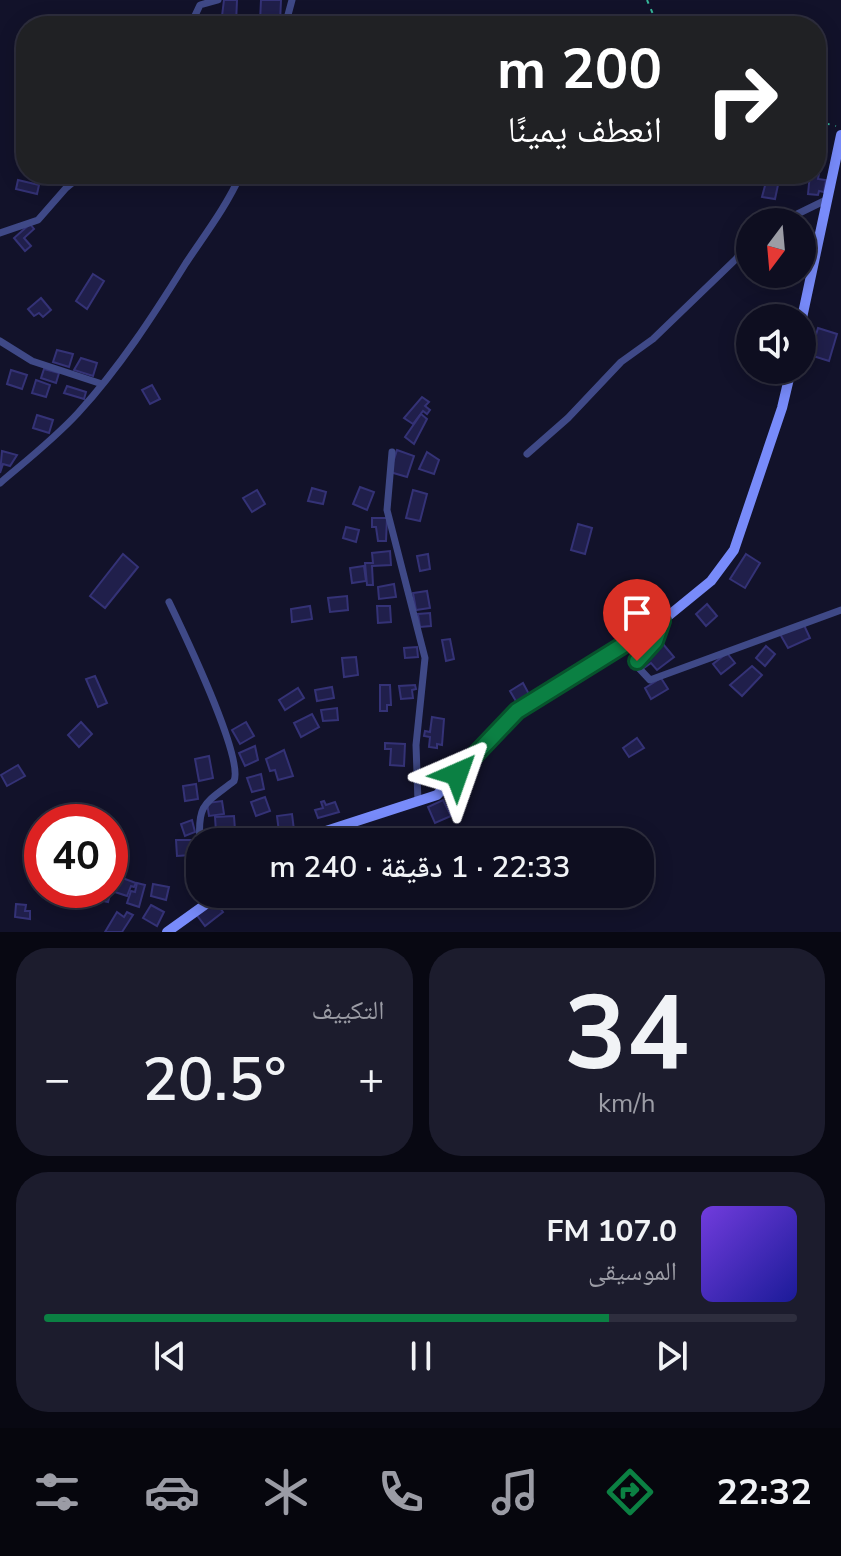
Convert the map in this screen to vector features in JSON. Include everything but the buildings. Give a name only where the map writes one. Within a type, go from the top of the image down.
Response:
[{"type":"street","points":[[195,16],[200,5],[218,0]]},
{"type":"street","points":[[805,304],[841,135]]},
{"type":"street","points":[[0,233],[38,220],[71,184]]},
{"type":"street","points":[[0,483],[40,451],[102,384],[166,300],[188,261],[222,214],[236,184]]},
{"type":"street","points":[[810,208],[828,199]]},
{"type":"street","points":[[527,454],[568,418],[621,362],[653,339],[736,259]]},
{"type":"street","points":[[0,341],[32,361],[102,384]]},
{"type":"street","points":[[336,828],[437,795],[517,711],[662,621],[711,581],[734,550],[788,384]]},
{"type":"street","points":[[392,452],[387,510],[425,658],[416,745],[418,802]]},
{"type":"street","points":[[169,602],[204,677],[235,765],[234,781],[206,802],[200,812],[200,828]]},
{"type":"street","points":[[662,621],[655,641],[635,664],[650,680],[841,610]]},
{"type":"street","points":[[167,932],[197,908]]},
{"type":"route","points":[[457,774],[517,711],[662,621],[655,641],[637,661]]}]
